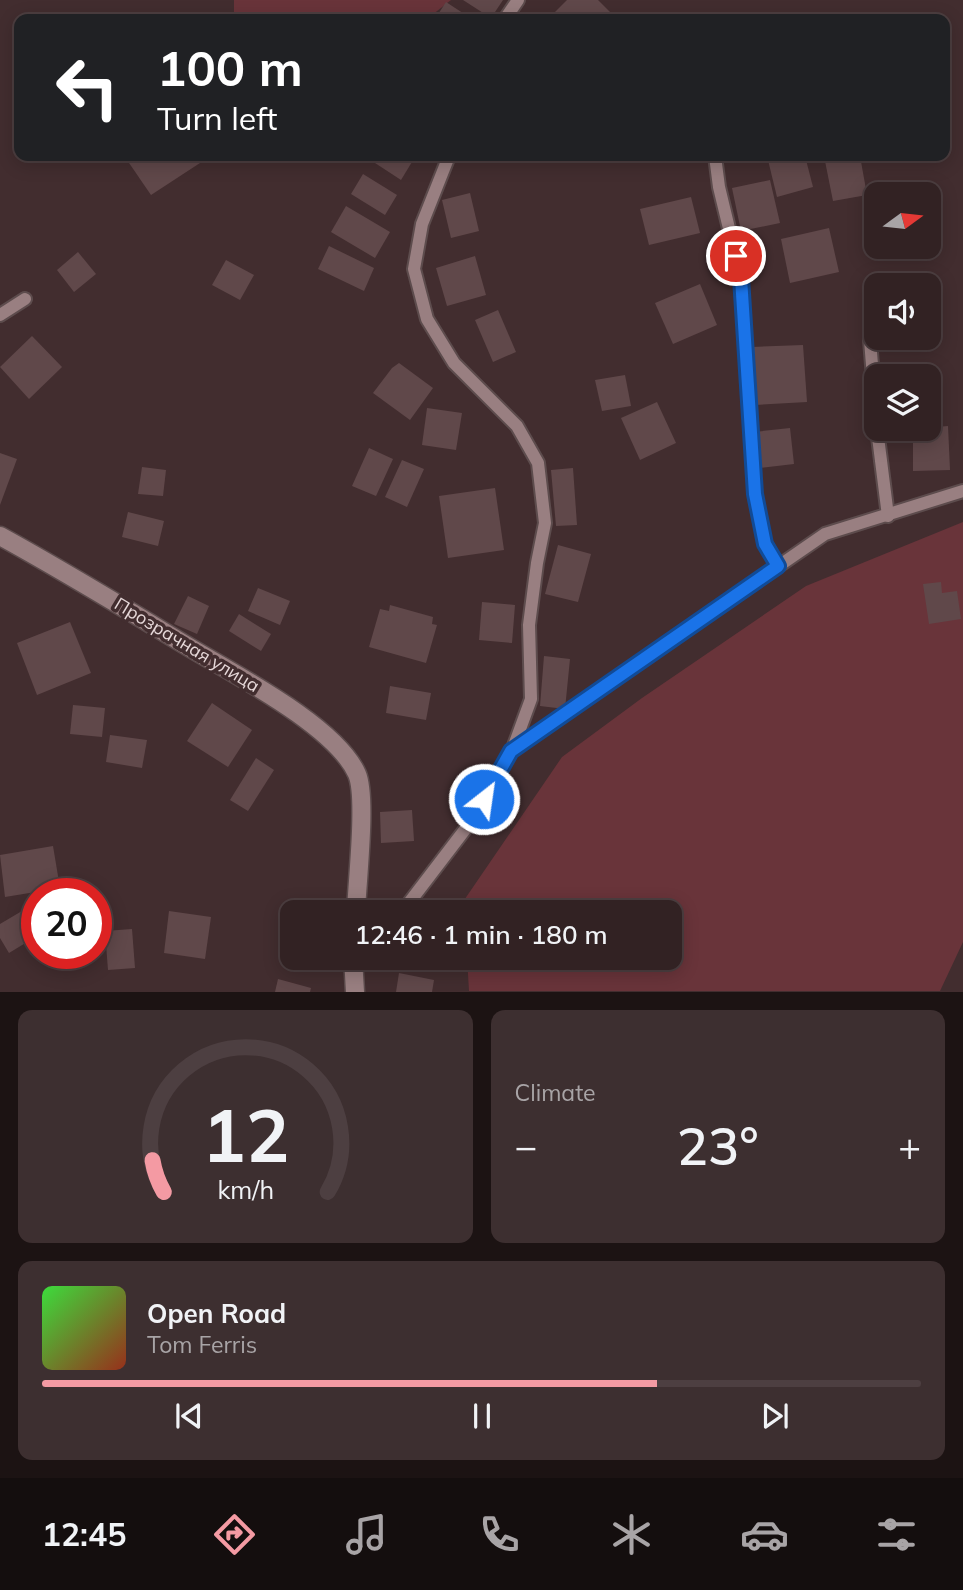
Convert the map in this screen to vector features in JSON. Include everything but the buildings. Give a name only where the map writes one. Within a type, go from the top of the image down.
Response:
[{"type":"street","name":"Прозрачная улица","points":[[0,536],[62,570],[297,712],[340,750],[358,775],[361,811],[357,900]]},
{"type":"street","points":[[354,970],[355,992]]},
{"type":"lane","points":[[411,900],[470,823],[511,751],[531,699],[529,625],[545,523],[538,463],[517,426],[454,363],[427,319],[414,269],[422,225],[447,161]]},
{"type":"lane","points":[[716,161],[719,187],[741,278],[755,494],[765,544],[778,566]]},
{"type":"lane","points":[[0,315],[25,299]]},
{"type":"lane","points":[[879,441],[888,516]]},
{"type":"lane","points":[[511,751],[825,534],[963,491]]},
{"type":"shaded area","points":[[234,0],[451,0],[433,14],[234,14]]},
{"type":"shaded area","points":[[963,522],[963,942],[940,991],[469,991],[468,970],[682,970],[682,900],[464,900],[562,757],[642,698],[806,586]]},
{"type":"route","points":[[484,799],[511,751],[778,566],[765,544],[755,494],[741,278],[736,256]]}]
